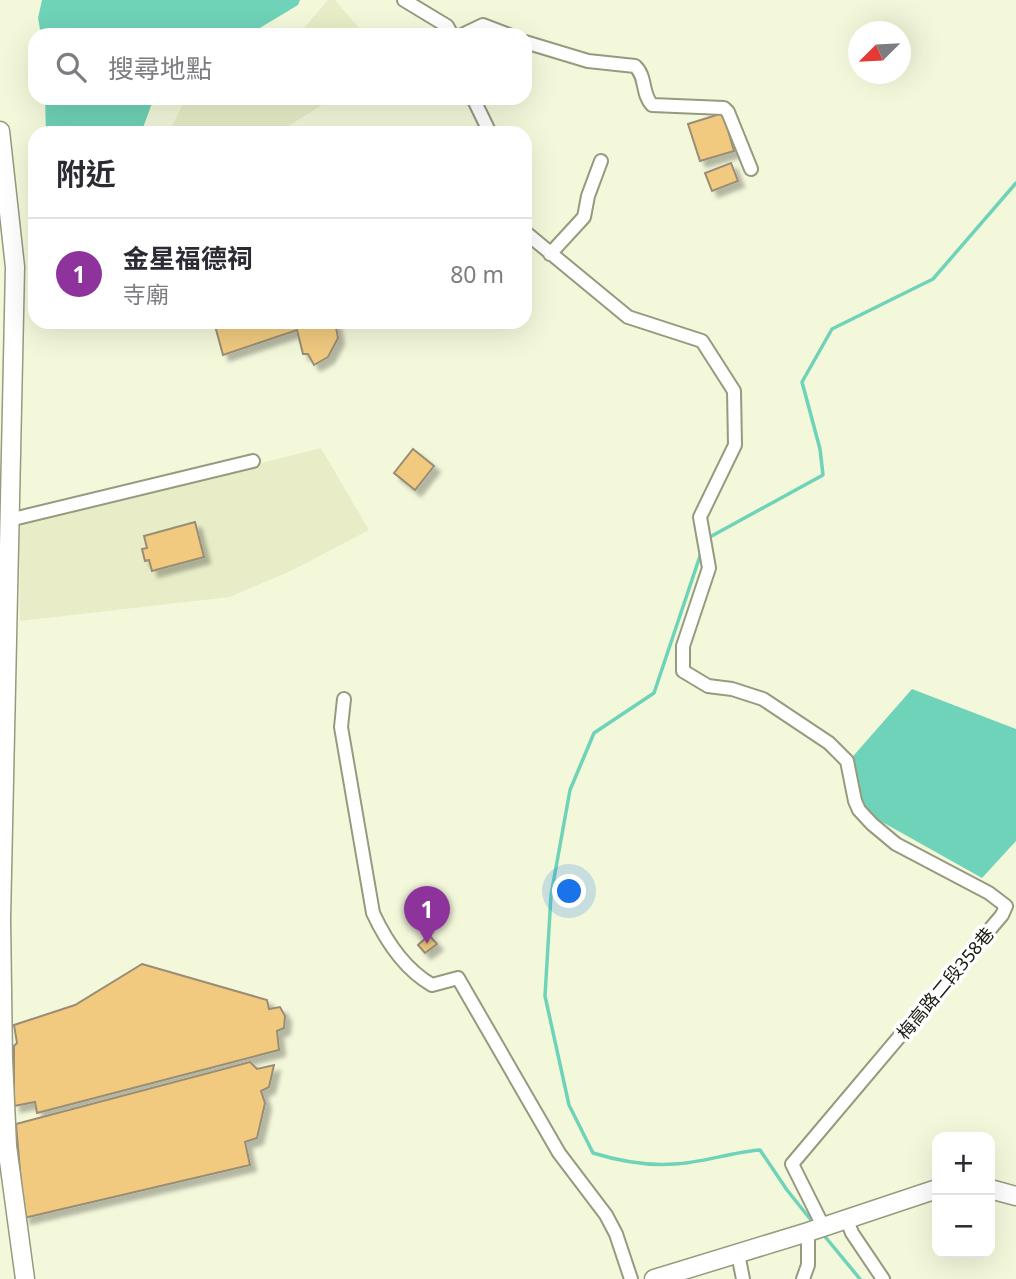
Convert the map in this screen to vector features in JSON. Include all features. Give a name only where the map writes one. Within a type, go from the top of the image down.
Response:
[{"type":"street","points":[[404,0],[448,28]]},
{"type":"street","points":[[532,43],[589,61],[635,66],[642,73],[646,95],[652,105],[724,108],[751,169]]},
{"type":"street","points":[[476,105],[487,126]]},
{"type":"street","points":[[0,131],[15,267],[3,689],[0,919],[7,1146],[25,1279]]},
{"type":"street","points":[[532,238],[550,254],[584,217],[601,161]]},
{"type":"street","name":"梅高路二段358巷","points":[[550,254],[628,317],[702,341],[734,391],[736,445],[700,517],[709,568],[683,646],[683,671],[708,687],[732,689],[763,699],[829,743],[847,761],[855,801],[859,810],[872,824],[896,844],[989,893],[1006,906],[1002,915],[792,1164],[815,1229]]},
{"type":"street","points":[[9,520],[253,461]]},
{"type":"street","points":[[344,699],[341,727],[373,913],[384,937],[407,965],[432,985],[458,978],[559,1153],[606,1215],[616,1234],[631,1279]]},
{"type":"street","points":[[995,1190],[1016,1196]]},
{"type":"street","points":[[654,1279],[932,1191]]},
{"type":"street","points":[[846,1218],[852,1233],[883,1279]]},
{"type":"street","points":[[803,1279],[815,1229]]},
{"type":"street","points":[[738,1254],[743,1279]]},
{"type":"shaded area","points":[[328,0],[335,0],[359,28],[304,28]]},
{"type":"shaded area","points":[[182,105],[322,105],[288,126],[172,126]]},
{"type":"shaded area","points":[[321,448],[369,530],[293,570],[230,597],[20,621],[19,524]]},
{"type":"water","points":[[42,0],[300,0],[298,5],[260,28],[40,28],[38,18]]},
{"type":"water","points":[[45,105],[151,105],[144,126],[46,126]]},
{"type":"water","points":[[912,689],[1016,729],[1016,841],[982,878],[859,809],[848,762]]},
{"type":"building","points":[[723,113],[734,151],[700,161],[688,124]]},
{"type":"building","points":[[731,163],[738,181],[712,191],[705,173]]},
{"type":"building","points":[[216,329],[336,329],[338,338],[328,357],[314,365],[308,354],[303,354],[297,330],[223,355]]},
{"type":"building","points":[[413,449],[434,466],[415,490],[394,473]]},
{"type":"building","points":[[195,522],[204,557],[152,571],[149,560],[145,561],[142,549],[147,548],[144,536]]},
{"type":"building","points":[[429,935],[437,944],[425,953],[418,945]]},
{"type":"building","points":[[142,964],[267,1000],[269,1009],[280,1007],[285,1016],[284,1028],[277,1031],[279,1050],[37,1113],[35,1102],[14,1106],[14,1046],[17,1043],[14,1025],[75,1005]]},
{"type":"building","points":[[250,1062],[257,1069],[274,1065],[269,1087],[261,1091],[265,1103],[257,1138],[245,1142],[250,1165],[24,1218],[16,1124]]},
{"type":"waterway","points":[[708,538],[823,475],[820,449],[802,382],[832,329],[933,279],[1016,183]]},
{"type":"waterway","points":[[702,550],[654,693],[594,733],[570,790],[551,895],[545,996],[569,1105],[593,1153],[633,1162],[664,1164],[696,1162],[760,1150],[815,1225]]},
{"type":"waterway","points":[[822,1233],[860,1279]]},
{"type":"place","name":"金星福德祠","points":[[427,944]]}]
